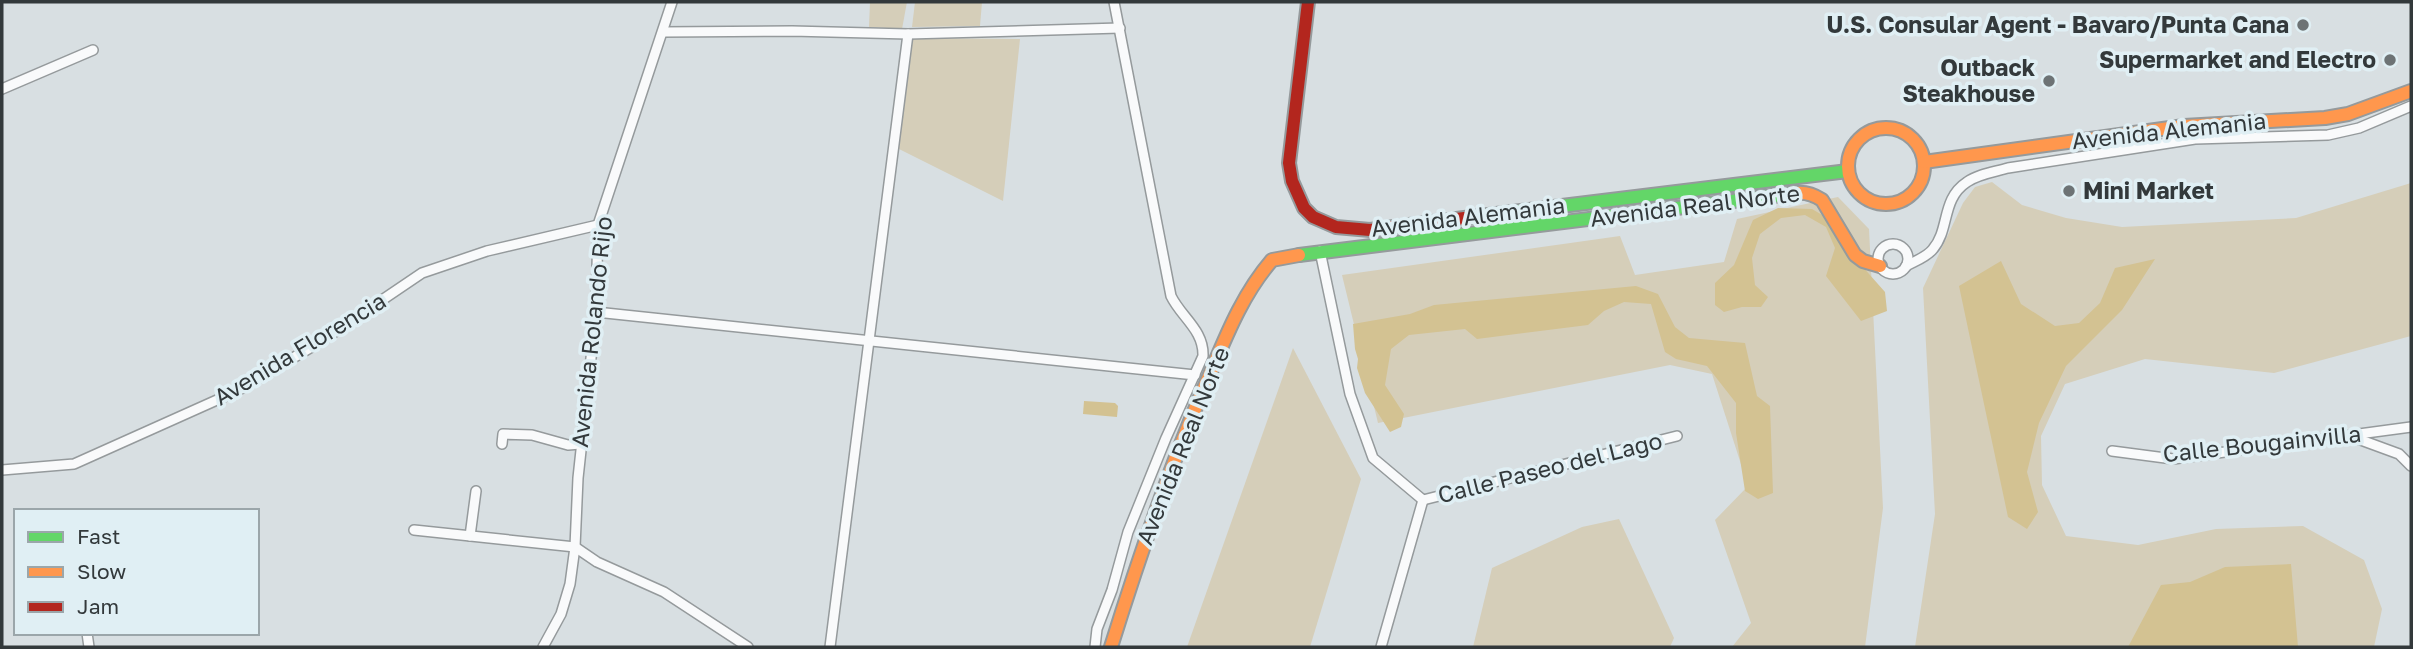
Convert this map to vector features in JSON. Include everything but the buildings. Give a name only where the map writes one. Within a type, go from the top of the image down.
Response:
[{"type":"street","name":"Avenida Rolando Rijo","points":[[543,647],[561,614],[570,584],[575,547],[581,444],[596,312],[598,225],[672,2]]},
{"type":"street","points":[[1096,647],[1097,629],[1112,590],[1128,532],[1203,356],[1200,336],[1171,296],[1114,2]]},
{"type":"street","name":"Avenida Alemania","points":[[1308,2],[1289,163],[1291,183],[1300,204],[1327,226],[1344,230],[1370,230],[1848,171]]},
{"type":"street","points":[[663,32],[908,34],[1120,28]]},
{"type":"street","points":[[830,647],[908,34]]},
{"type":"street","points":[[2,89],[93,50]]},
{"type":"street","name":"Avenida Alemania","points":[[1924,162],[2184,126],[2325,118],[2348,114],[2411,92]]},
{"type":"street","points":[[1906,266],[1907,253],[1904,248],[1892,244],[1883,248],[1879,260],[1884,271],[1894,274],[1922,257],[1937,243],[1950,201],[1957,190],[1968,181],[1985,174],[2008,168],[2195,139],[2328,135],[2359,128],[2411,106]]},
{"type":"street","points":[[1887,128],[1898,130],[1916,142],[1924,162],[1919,183],[1905,199],[1895,203],[1882,204],[1863,196],[1851,181],[1848,171],[1852,150],[1857,141],[1875,130],[1887,128]]},
{"type":"street","name":"Avenida Real Norte","points":[[1111,647],[1176,452],[1239,306],[1272,260],[1320,251],[1804,192],[1822,199],[1853,253],[1867,262],[1879,260]]},
{"type":"street","name":"Avenida Florencia","points":[[2,470],[74,464],[237,391],[320,342],[422,274],[487,251],[598,225]]},
{"type":"street","points":[[1320,251],[1350,394],[1373,458],[1423,500],[1381,647]]},
{"type":"street","points":[[1907,253],[1922,257]]},
{"type":"street","points":[[596,312],[1195,375]]},
{"type":"street","name":"Calle Bougainvilla","points":[[2112,451],[2173,459],[2411,427]]},
{"type":"street","points":[[502,444],[503,434],[532,435],[568,445],[581,444]]},
{"type":"street","name":"Calle Paseo del Lago","points":[[1423,500],[1677,436]]},
{"type":"street","points":[[2348,436],[2399,454],[2411,466]]},
{"type":"street","points":[[470,536],[476,491]]},
{"type":"street","points":[[414,530],[575,547],[597,562],[664,592],[748,647]]},
{"type":"shaded area","points":[[870,2],[907,2],[902,29],[869,27]]},
{"type":"shaded area","points":[[915,2],[982,2],[980,26],[912,27]]},
{"type":"shaded area","points":[[910,38],[1020,39],[1003,201],[899,149]]},
{"type":"shaded area","points":[[1992,182],[2022,205],[2066,218],[2122,227],[2296,218],[2411,183],[2411,336],[2274,373],[2145,359],[2065,384],[2041,436],[2042,485],[2066,536],[2138,545],[2216,529],[2303,526],[2364,560],[2382,609],[2374,647],[1915,647],[1935,514],[1923,288],[1963,203],[1975,187]]},
{"type":"shaded area","points":[[1838,197],[1869,229],[1883,508],[1865,647],[1732,647],[1751,623],[1715,520],[1748,486],[1712,374],[1670,365],[1378,423],[1342,275],[1620,236],[1635,275],[1724,262],[1737,219]]},
{"type":"shaded area","points":[[1778,208],[1812,209],[1829,219],[1854,257],[1885,292],[1887,311],[1861,321],[1826,276],[1835,248],[1826,227],[1805,215],[1781,218],[1760,234],[1752,258],[1755,285],[1768,297],[1761,307],[1742,307],[1724,312],[1715,305],[1715,283],[1734,265],[1753,220]]},
{"type":"shaded area","points":[[2155,259],[2122,310],[2066,366],[2039,423],[2027,472],[2038,512],[2027,529],[2008,517],[1959,286],[2001,261],[2021,304],[2055,326],[2079,323],[2100,303],[2115,268]]},
{"type":"shaded area","points":[[1636,286],[1658,294],[1675,327],[1689,338],[1745,343],[1757,396],[1770,406],[1773,493],[1758,499],[1745,491],[1736,433],[1736,403],[1707,366],[1676,359],[1665,352],[1651,304],[1624,302],[1604,311],[1588,325],[1477,339],[1465,329],[1409,335],[1391,349],[1385,385],[1404,414],[1401,427],[1390,432],[1365,393],[1357,368],[1353,324],[1410,314],[1434,305]]},
{"type":"shaded area","points":[[1293,348],[1361,479],[1310,647],[1187,647]]},
{"type":"shaded area","points":[[1084,401],[1115,403],[1118,406],[1117,417],[1083,414]]},
{"type":"shaded area","points":[[1619,519],[1674,638],[1670,647],[1473,647],[1492,568],[1582,527]]},
{"type":"shaded area","points":[[2291,564],[2298,647],[2128,647],[2161,585],[2190,582],[2225,567]]},
{"type":"traffic: fast","points":[[1480,216],[1848,171]]},
{"type":"traffic: fast","points":[[1299,255],[1797,193]]},
{"type":"traffic: slow","points":[[1924,162],[2184,126],[2325,118],[2348,114],[2411,91]]},
{"type":"traffic: slow","points":[[1886,128],[1900,131],[1913,139],[1921,152],[1924,166],[1921,180],[1913,193],[1900,201],[1886,204],[1872,201],[1859,193],[1851,180],[1848,166],[1851,152],[1859,139],[1872,131],[1886,128]]},
{"type":"traffic: slow","points":[[1797,193],[1810,194],[1822,200],[1855,255],[1863,261],[1880,266]]},
{"type":"traffic: slow","points":[[1111,647],[1167,480],[1220,349],[1251,288],[1272,260],[1299,255]]},
{"type":"traffic: jam","points":[[1308,2],[1289,163],[1292,181],[1304,208],[1313,217],[1336,227],[1370,230],[1480,216]]},
{"type":"place","name":"U.S. Consular Agent - Bavaro/Punta Cana","points":[[2303,25]]},
{"type":"place","name":"Supermarket and Electro","points":[[2390,60]]},
{"type":"place","name":"Outback Steakhouse","points":[[2049,81]]},
{"type":"place","name":"Mini Market","points":[[2069,191]]}]
